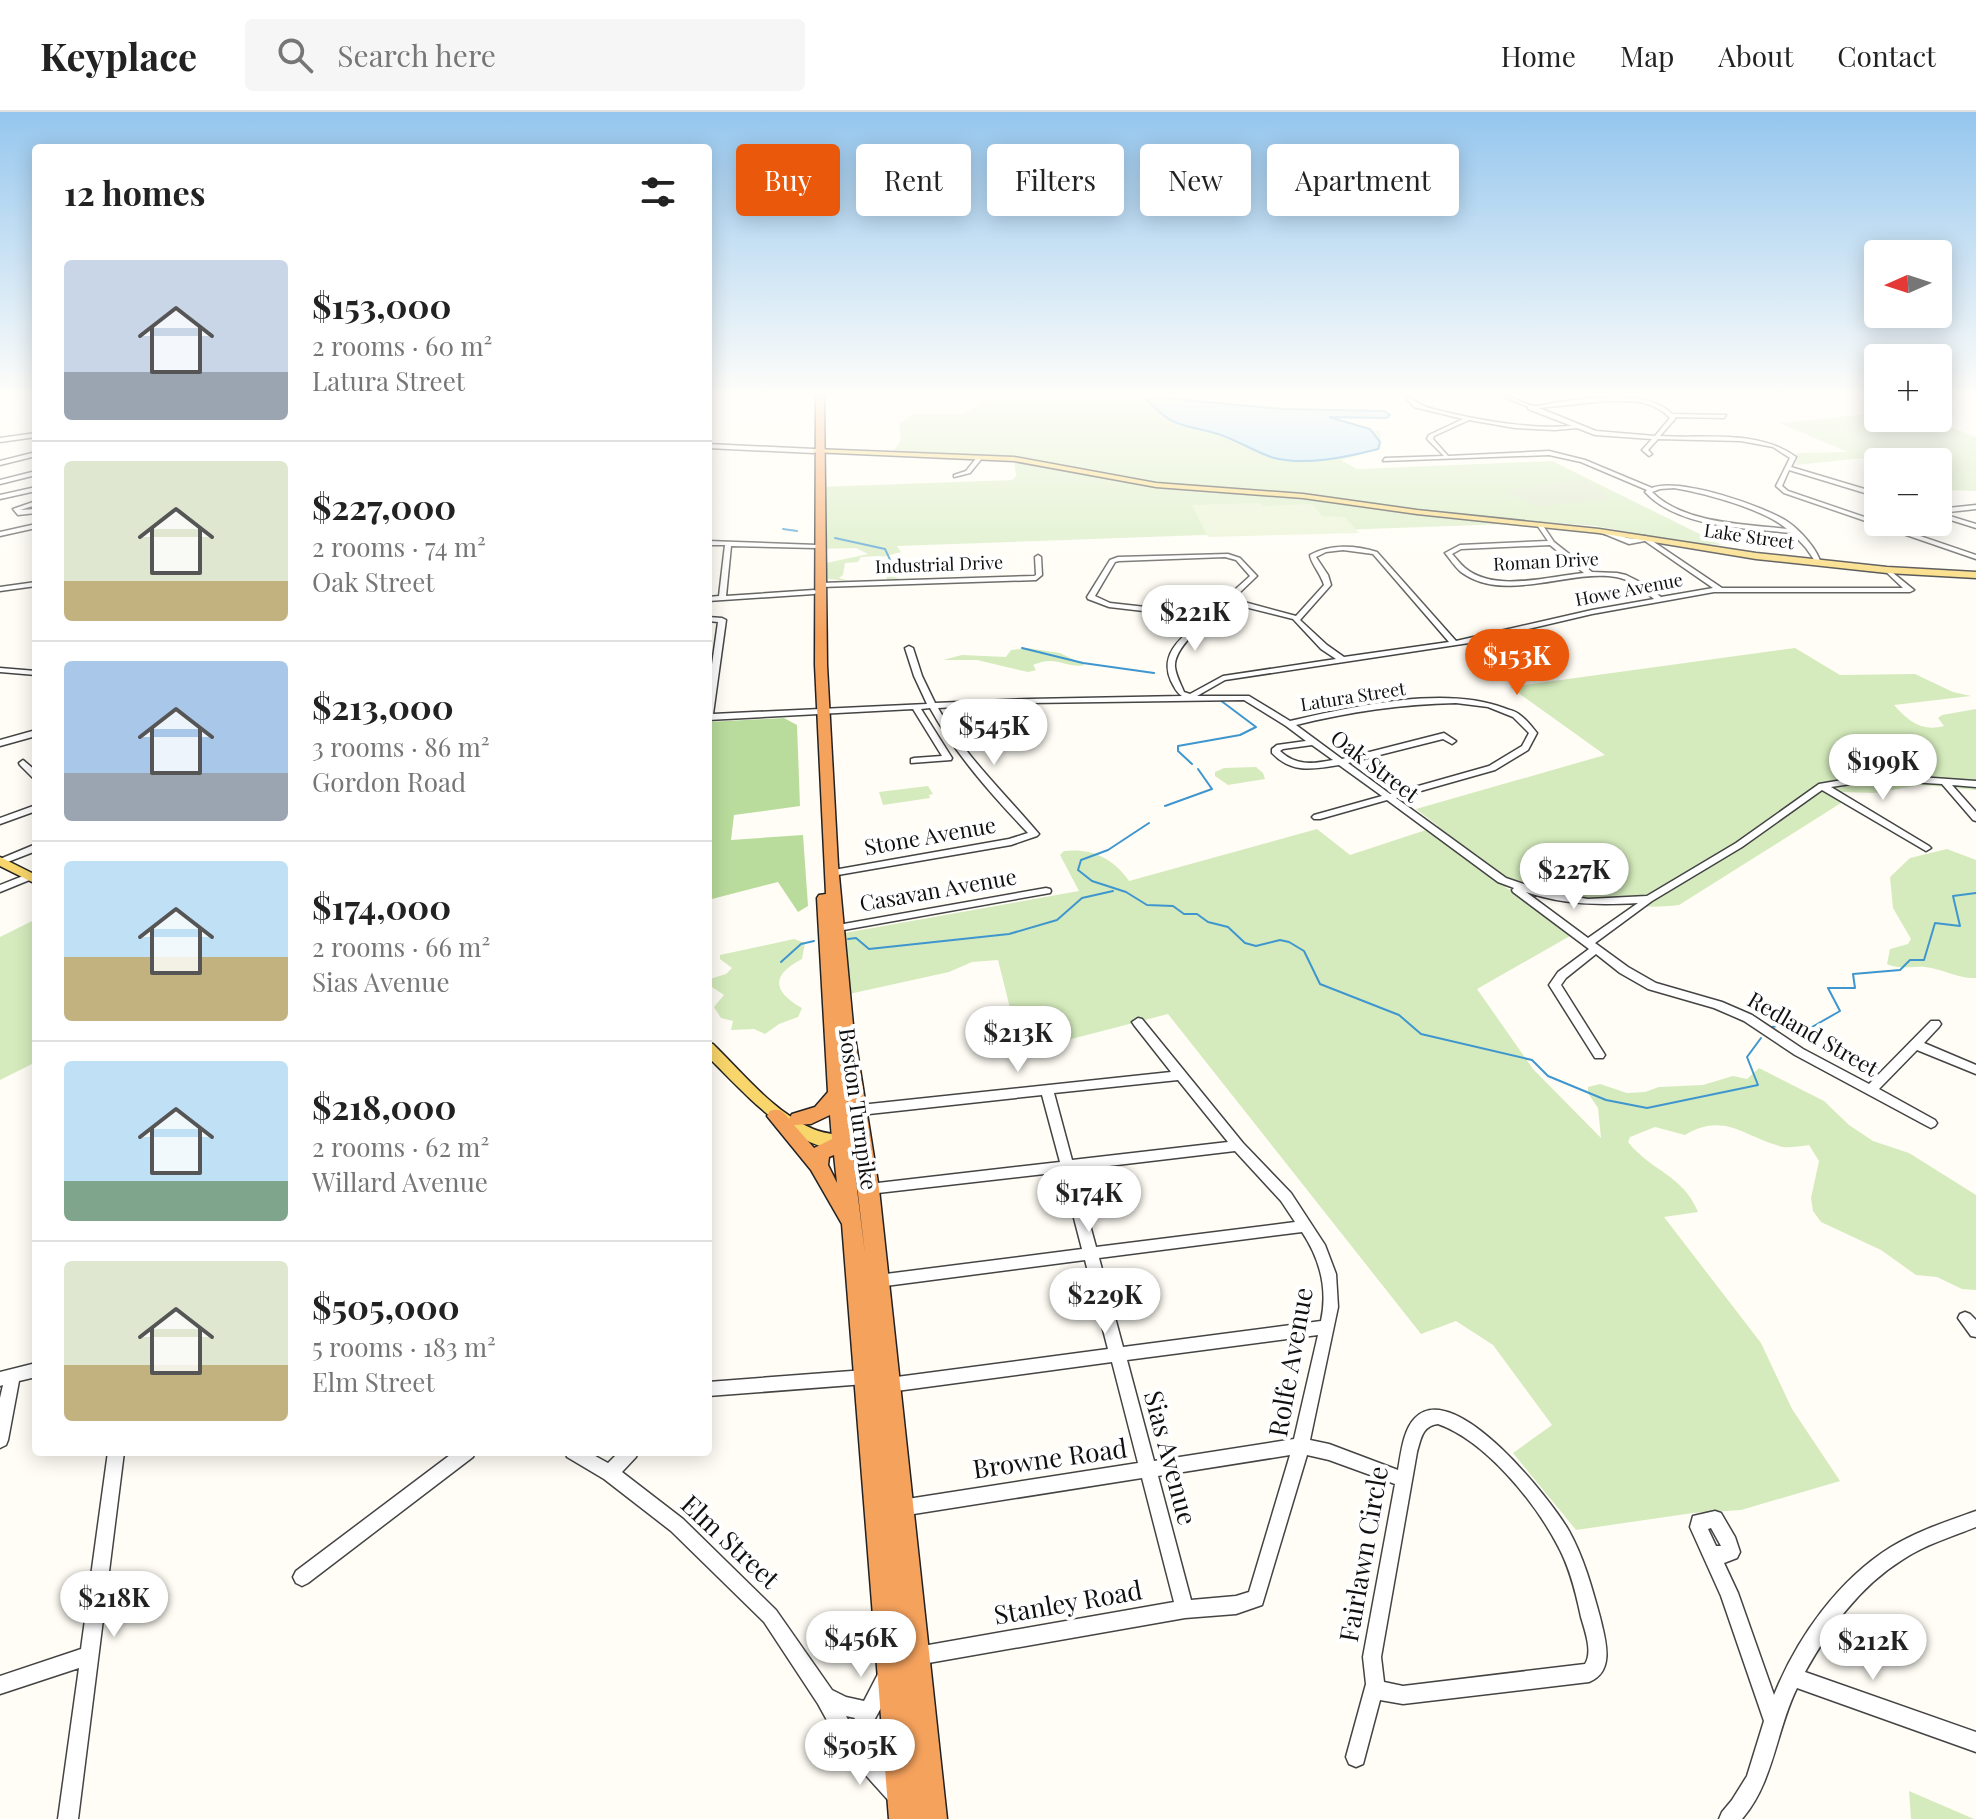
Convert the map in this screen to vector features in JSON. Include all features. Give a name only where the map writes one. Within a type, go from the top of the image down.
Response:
[{"type":"highway","name":"Boston Turnpike","points":[[817,477],[817,589]]},
{"type":"highway","name":"Boston Turnpike","points":[[818,477],[819,712],[837,1093],[865,1377],[904,1662],[932,1819]]},
{"type":"highway","name":"Boston Turnpike","points":[[819,712],[845,1025],[860,1110],[901,1508],[904,1810]]},
{"type":"highway","points":[[798,1119],[814,1117],[825,1111],[837,1093]]},
{"type":"highway","points":[[776,1116],[818,1165],[852,1230]]},
{"type":"highway","points":[[818,1165],[820,1153],[842,1143]]},
{"type":"main road","name":"Lake Street","points":[[1109,477],[1145,484],[1303,496],[1604,532],[1819,563],[1976,575]]},
{"type":"main road","points":[[0,861],[32,878]]},
{"type":"main road","points":[[712,1052],[776,1116],[811,1133],[842,1143],[863,1143]]},
{"type":"main road","points":[[761,1100],[828,1132],[842,1143]]},
{"type":"street","points":[[0,482],[21,477]]},
{"type":"street","points":[[1620,477],[1650,489],[1671,486],[1698,491],[1773,517],[1793,531],[1819,563]]},
{"type":"street","points":[[1784,477],[1779,486],[1791,495],[1976,557]]},
{"type":"street","points":[[1817,477],[1864,491]]},
{"type":"street","points":[[1650,489],[1648,494],[1655,500],[1701,519],[1793,531]]},
{"type":"street","points":[[0,497],[32,490]]},
{"type":"street","points":[[32,504],[16,509],[18,513],[32,511]]},
{"type":"street","points":[[1952,510],[1976,507]]},
{"type":"street","points":[[1952,517],[1976,526]]},
{"type":"street","points":[[1540,525],[1552,543],[1591,575]]},
{"type":"street","points":[[0,534],[32,527]]},
{"type":"street","points":[[1645,538],[1720,590]]},
{"type":"street","points":[[712,543],[815,546]]},
{"type":"street","name":"Roman Drive","points":[[1552,543],[1460,547],[1448,553],[1468,575],[1485,582],[1591,575],[1629,579],[1660,600]]},
{"type":"street","points":[[722,598],[728,545]]},
{"type":"street","points":[[1297,618],[1328,585],[1312,556],[1323,551],[1366,550],[1379,556],[1454,643]]},
{"type":"street","points":[[1190,697],[1181,693],[1170,668],[1171,660],[1178,648],[1254,576],[1238,559],[1226,555],[1118,559],[1112,561],[1091,593],[1097,603],[1210,616]]},
{"type":"street","name":"Industrial Drive","points":[[817,589],[1036,578],[1039,575],[1038,557]]},
{"type":"street","name":"Howe Avenue","points":[[1190,697],[1223,678],[1454,643],[1720,590],[1910,590],[1887,570]]},
{"type":"street","points":[[0,589],[32,585]]},
{"type":"street","points":[[712,599],[817,589]]},
{"type":"street","points":[[1227,600],[1297,618]]},
{"type":"street","points":[[1297,618],[1324,647],[1343,660]]},
{"type":"street","points":[[712,619],[722,620],[712,694]]},
{"type":"street","points":[[909,648],[917,675],[935,708]]},
{"type":"street","points":[[0,670],[32,671]]},
{"type":"street","name":"Oak Street","points":[[712,716],[917,709],[1029,701],[1246,698],[1289,724],[1502,880],[1565,900],[1616,903],[1649,899],[1739,845],[1822,786],[1877,777],[1976,784]]},
{"type":"street","name":"Latura Street","points":[[1289,724],[1354,711],[1457,699],[1499,707],[1520,717],[1531,729],[1532,739],[1528,746],[1498,766],[1387,797]]},
{"type":"street","name":"Stone Avenue","points":[[832,873],[1011,842],[1034,834],[955,747],[935,708]]},
{"type":"street","points":[[914,761],[948,758],[917,709]]},
{"type":"street","points":[[0,743],[32,734]]},
{"type":"street","points":[[1314,742],[1280,747],[1275,751],[1298,766],[1339,761],[1448,738]]},
{"type":"street","points":[[23,763],[32,772]]},
{"type":"street","points":[[1944,781],[1976,818]]},
{"type":"street","points":[[1822,786],[1926,848]]},
{"type":"street","points":[[1317,817],[1387,797]]},
{"type":"street","points":[[0,821],[32,809]]},
{"type":"street","points":[[0,861],[32,849]]},
{"type":"street","points":[[0,889],[32,878]]},
{"type":"street","name":"Redland Street","points":[[1502,880],[1591,946],[1652,986],[1718,1005],[1748,1018],[1799,1052],[1931,1123]]},
{"type":"street","name":"Casavan Avenue","points":[[838,928],[1046,891]]},
{"type":"street","points":[[1599,1055],[1555,985],[1591,946],[1649,899]]},
{"type":"street","name":"Rolfe Avenue","points":[[1138,1022],[1238,1146],[1275,1184],[1306,1226],[1322,1253],[1331,1285],[1326,1327],[1301,1446],[1256,1599],[1229,1606]]},
{"type":"street","points":[[1871,1090],[1935,1024]]},
{"type":"street","points":[[1915,1044],[1976,1070]]},
{"type":"street","points":[[860,1110],[1180,1075]]},
{"type":"street","name":"Sias Avenue","points":[[1047,1089],[1185,1609]]},
{"type":"street","points":[[869,1189],[1238,1146]]},
{"type":"street","points":[[878,1281],[1306,1226]]},
{"type":"street","points":[[1965,1318],[1976,1331]]},
{"type":"street","points":[[889,1385],[1326,1327]]},
{"type":"street","points":[[0,1440],[6,1377],[32,1371]]},
{"type":"street","points":[[712,1389],[865,1377]]},
{"type":"street","name":"Fairlawn Circle","points":[[1422,1419],[1453,1420],[1490,1446],[1564,1539],[1589,1611],[1599,1662],[1583,1675],[1529,1682],[1403,1695],[1386,1694],[1374,1687],[1372,1657],[1404,1480],[1409,1452],[1422,1419]]},
{"type":"street","points":[[1301,1446],[1329,1452],[1404,1480]]},
{"type":"street","name":"Browne Road","points":[[901,1508],[1150,1472],[1301,1446]]},
{"type":"street","points":[[68,1819],[115,1456]]},
{"type":"street","points":[[302,1577],[462,1456]]},
{"type":"street","name":"Elm Street","points":[[580,1456],[610,1473],[706,1550],[770,1616],[825,1697],[851,1744],[904,1810]]},
{"type":"street","points":[[610,1473],[626,1456]]},
{"type":"street","points":[[1729,1819],[1759,1773],[1774,1722],[1793,1677],[1820,1631],[1863,1578],[1899,1552],[1976,1519]]},
{"type":"street","points":[[1709,1552],[1729,1593],[1774,1722]]},
{"type":"street","name":"Stanley Road","points":[[904,1662],[1185,1609],[1229,1606]]},
{"type":"street","points":[[0,1685],[90,1655]]},
{"type":"street","points":[[851,1744],[868,1711],[904,1662]]},
{"type":"street","points":[[1793,1677],[1976,1742]]},
{"type":"street","points":[[1356,1757],[1374,1687]]},
{"type":"street","points":[[825,1697],[868,1711]]},
{"type":"green space","points":[[1015,477],[1584,477],[1722,545],[1689,543],[1595,526],[1498,518],[1506,524],[897,546],[901,552],[882,557],[861,557],[858,562],[845,563],[843,575],[839,578],[849,581],[828,579],[826,563],[868,554],[856,548],[815,549],[818,487],[1012,480]]},
{"type":"green space","points":[[1952,477],[1976,477],[1976,491],[1952,490]]},
{"type":"green space","points":[[1586,480],[1612,499],[1535,507],[1502,490]]},
{"type":"green space","points":[[1260,503],[1263,506],[1312,504],[1322,516],[1345,517],[1359,533],[1208,537],[1192,505]]},
{"type":"green space","points":[[884,561],[892,576],[902,580],[887,580]]},
{"type":"green space","points":[[1027,648],[1060,653],[1085,665],[1048,661],[1033,665],[1036,670],[1028,672],[977,660],[943,660],[962,655],[1006,657],[1011,650]]},
{"type":"green space","points":[[1795,648],[1840,675],[1915,674],[1953,692],[1971,696],[1894,705],[1910,720],[1929,728],[1944,726],[1938,718],[1942,715],[1976,709],[1976,790],[1921,785],[1874,793],[1842,792],[1841,803],[1679,905],[1618,904],[1517,883],[1505,887],[1577,932],[1477,989],[1533,1069],[1601,1138],[1598,1108],[1588,1093],[1588,1087],[1600,1084],[1627,1093],[1645,1092],[1659,1087],[1703,1085],[1733,1076],[1747,1079],[1759,1068],[1824,1101],[1849,1125],[1873,1141],[1909,1153],[1976,1195],[1976,1290],[1962,1289],[1937,1277],[1916,1275],[1881,1250],[1821,1222],[1813,1211],[1811,1198],[1819,1161],[1809,1145],[1783,1147],[1735,1129],[1712,1125],[1685,1135],[1655,1127],[1630,1137],[1628,1142],[1637,1152],[1675,1181],[1692,1200],[1698,1212],[1664,1217],[1761,1343],[1792,1409],[1840,1481],[1741,1510],[1693,1513],[1576,1530],[1513,1453],[1552,1425],[1493,1345],[1456,1321],[1421,1334],[1168,1014],[1021,1052],[998,960],[972,962],[949,972],[840,996],[833,935],[1079,891],[1060,855],[1064,851],[1083,851],[1100,856],[1116,866],[1129,881],[1317,829],[1350,855],[1438,826],[1416,809],[1605,755],[1510,687]]},
{"type":"green space","points":[[784,718],[797,725],[800,806],[734,815],[731,840],[803,835],[808,906],[798,912],[778,882],[712,899],[712,722]]},
{"type":"green space","points":[[1256,767],[1265,779],[1228,785],[1215,776],[1215,772],[1224,768]]},
{"type":"green space","points":[[928,786],[933,794],[929,795],[930,798],[883,805],[879,792]]},
{"type":"green space","points":[[1947,849],[1976,860],[1976,978],[1925,967],[1887,964],[1890,949],[1908,944],[1911,939],[1893,908],[1890,877],[1910,858]]},
{"type":"green space","points":[[32,921],[32,1064],[0,1080],[0,937]]},
{"type":"green space","points":[[794,939],[805,943],[802,959],[785,971],[779,983],[785,995],[802,1008],[798,1017],[779,1024],[765,1034],[754,1029],[731,1030],[733,1021],[721,1018],[714,1007],[724,995],[712,987],[712,978],[726,974],[732,968],[720,959],[720,955]]},
{"type":"green space","points":[[1909,1791],[1974,1819],[1911,1819]]},
{"type":"waterway","points":[[783,529],[797,531]]},
{"type":"waterway","points":[[835,538],[885,549],[893,566]]},
{"type":"waterway","points":[[1022,648],[1083,663],[1154,673]]},
{"type":"waterway","points":[[1192,764],[1178,751],[1178,746],[1240,735],[1256,727],[1220,700]]},
{"type":"waterway","points":[[1165,806],[1212,789],[1198,769]]},
{"type":"waterway","points":[[1149,823],[1108,850],[1081,860],[1078,870],[1092,881],[1126,892],[1147,905],[1173,906],[1184,914],[1197,914],[1208,922],[1228,927],[1245,943],[1256,946],[1280,940],[1289,942],[1304,951],[1320,984],[1399,1015],[1421,1034],[1532,1060],[1548,1076],[1606,1100],[1647,1108],[1758,1085],[1747,1057],[1761,1038]]},
{"type":"waterway","points":[[848,939],[856,938],[869,949],[1009,934],[1057,920],[1082,898],[1113,891]]},
{"type":"waterway","points":[[1772,1027],[1788,1024],[1812,1027],[1840,1011],[1828,988],[1855,988],[1853,974],[1900,970],[1910,960],[1924,960],[1935,923],[1960,926],[1953,896],[1976,893]]},
{"type":"waterway","points":[[781,962],[801,944],[814,941]]}]
